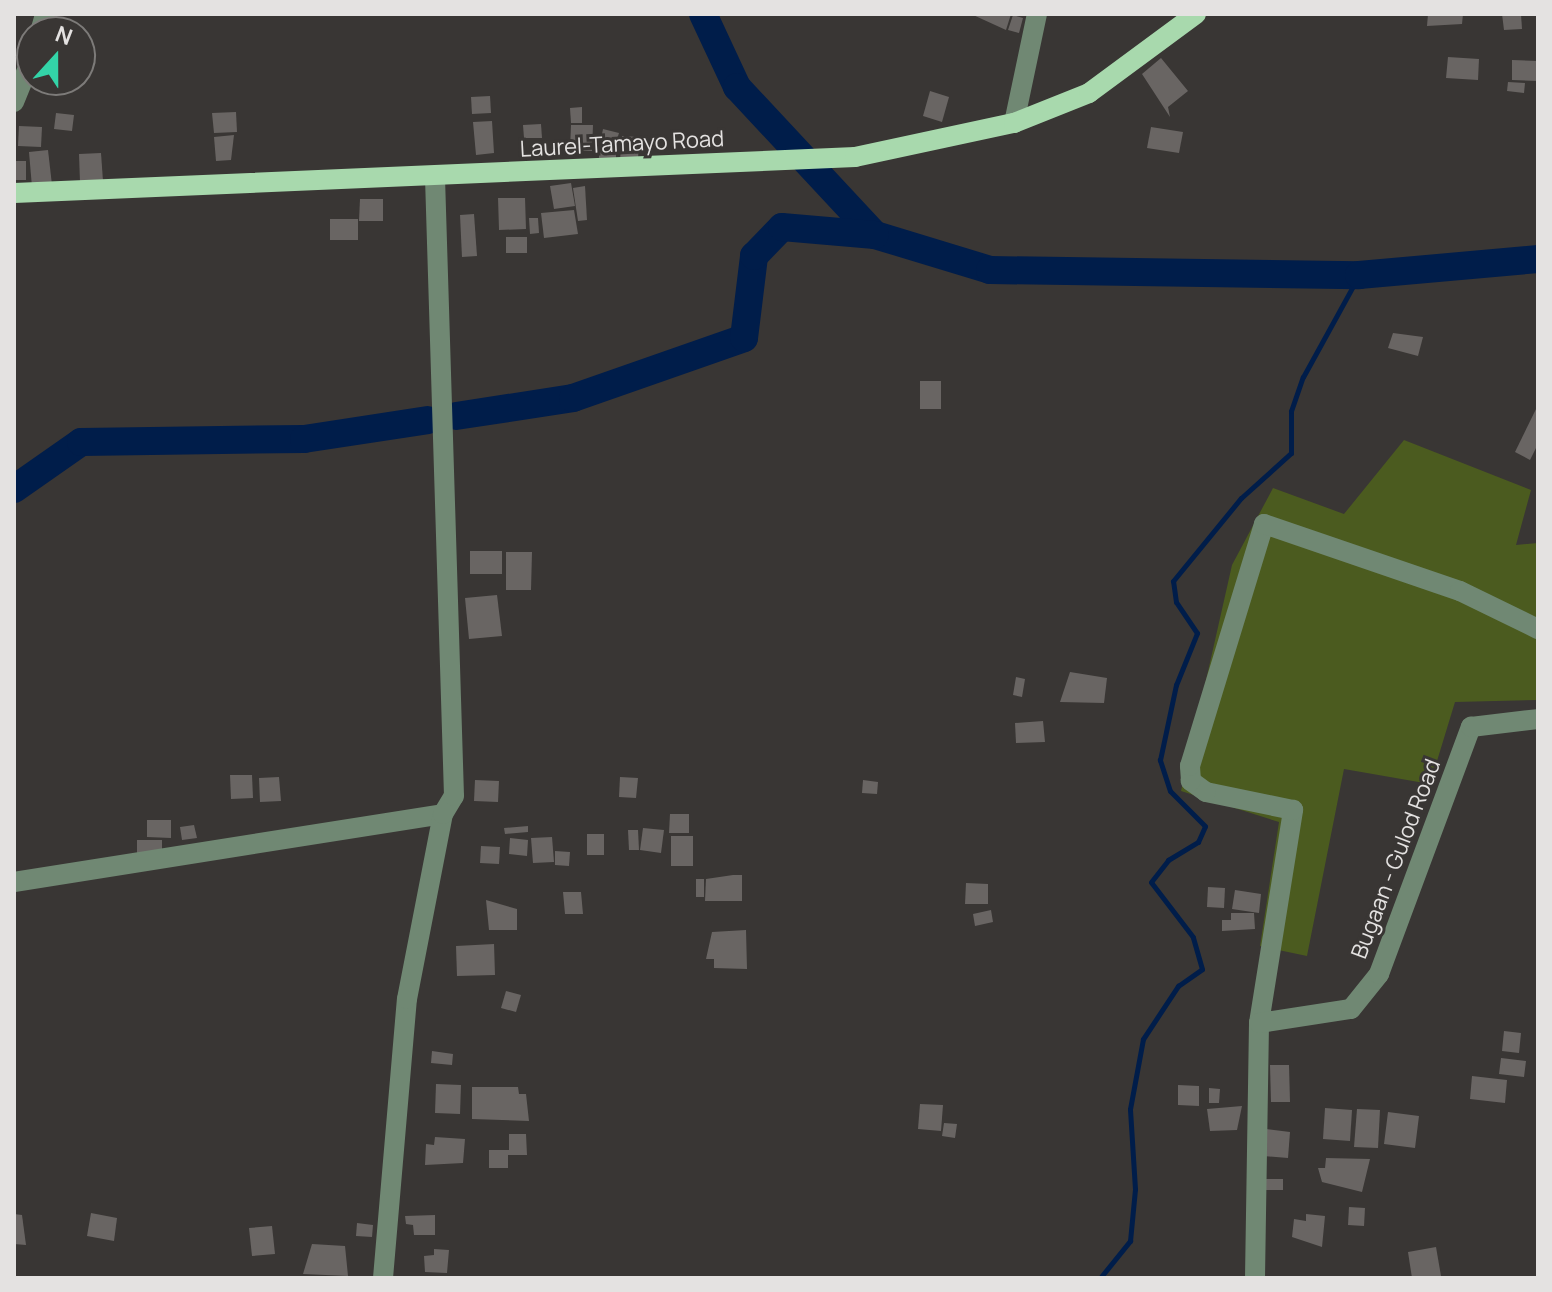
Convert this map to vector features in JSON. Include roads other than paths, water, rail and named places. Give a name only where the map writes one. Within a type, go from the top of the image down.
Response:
[{"type":"main road","name":"Laurel-Tamayo Road","points":[[14,193],[855,157],[1014,123],[1089,93],[1196,14]]},
{"type":"street","points":[[1014,123],[1037,14]]},
{"type":"street","points":[[383,1278],[407,999],[443,814],[454,796],[435,176]]},
{"type":"street","points":[[1255,1278],[1259,1023],[1293,810],[1206,792],[1191,781],[1190,766],[1264,524],[1460,591],[1538,629]]},
{"type":"street","name":"Bugaan - Gulod Road","points":[[1259,1023],[1351,1009],[1379,974],[1471,727],[1538,719]]},
{"type":"street","points":[[14,882],[443,814]]},
{"type":"waterway","points":[[703,14],[737,87],[875,235],[990,270],[1359,275],[1538,259]]},
{"type":"waterway","points":[[456,416],[573,398],[744,338],[754,256],[782,227],[875,235]]},
{"type":"waterway","points":[[1100,1278],[1130,1241],[1135,1189],[1130,1109],[1143,1039],[1178,986],[1202,969],[1193,937],[1151,882],[1168,860],[1198,842],[1205,826],[1170,791],[1160,760],[1176,685],[1197,633],[1176,602],[1173,581],[1241,498],[1291,453],[1291,411],[1303,377],[1359,275]]},
{"type":"waterway","points":[[14,489],[81,442],[304,439],[428,420]]}]
